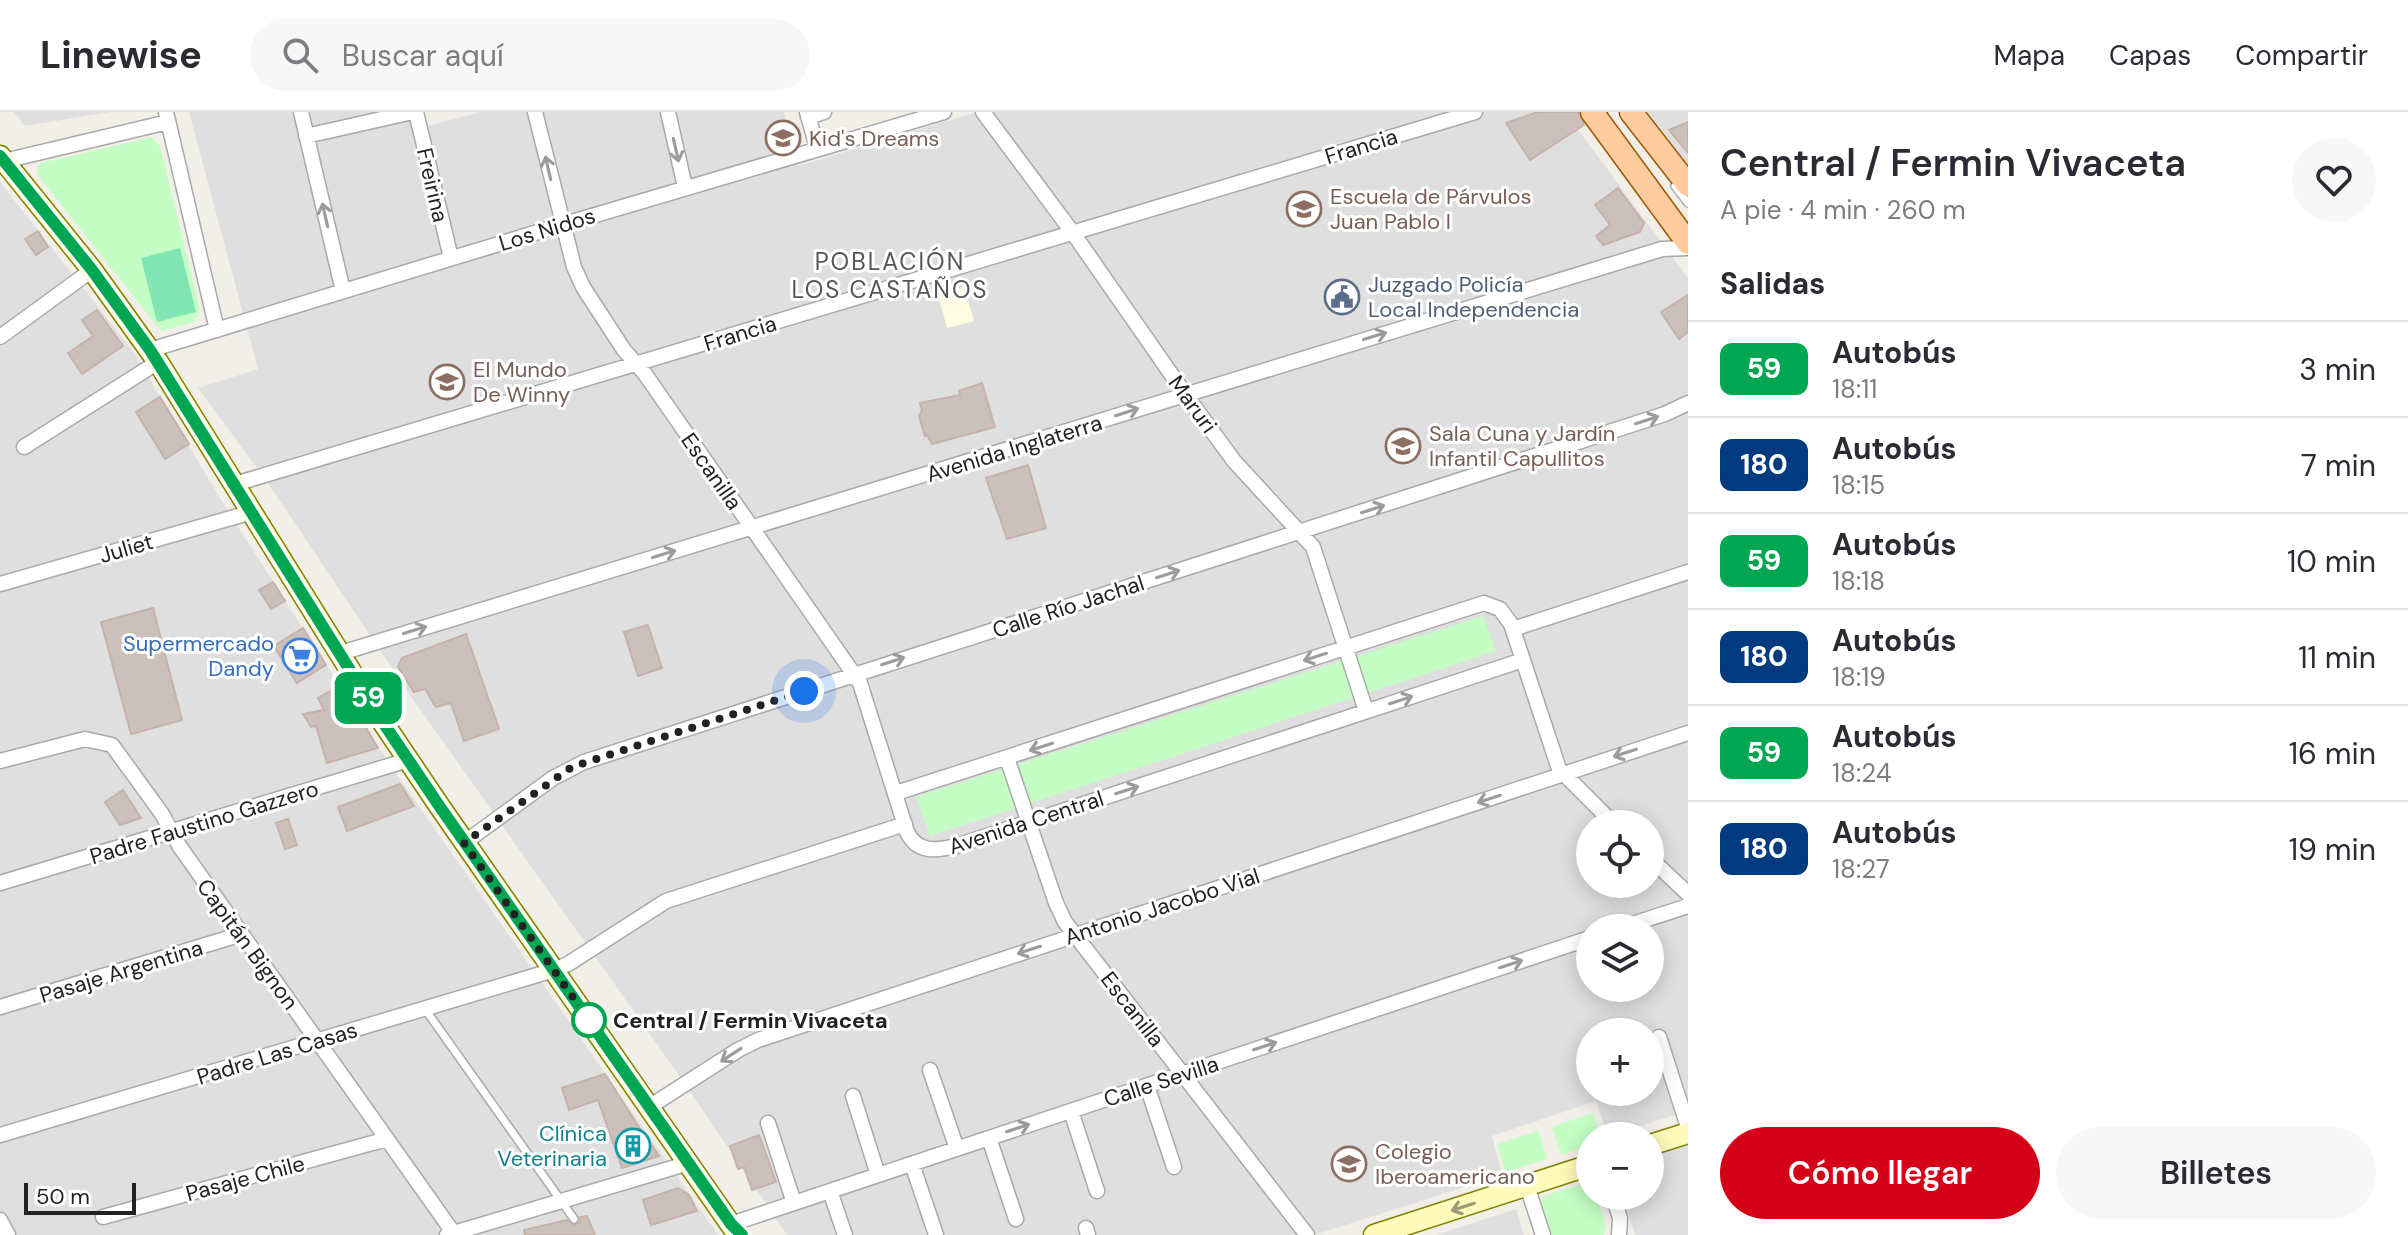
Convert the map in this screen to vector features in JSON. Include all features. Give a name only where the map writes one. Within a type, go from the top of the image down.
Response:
[{"type":"main road","points":[[1592,112],[1688,246]]},
{"type":"main road","points":[[1631,112],[1679,183]]},
{"type":"main road","points":[[1,160],[92,270],[154,356],[408,760],[737,1231]]},
{"type":"main road","points":[[1664,1139],[1688,1130]]},
{"type":"main road","points":[[1374,1235],[1576,1170]]},
{"type":"street","points":[[301,112],[343,291]]},
{"type":"street","points":[[306,136],[414,112]]},
{"type":"street","name":"Freirina","points":[[414,112],[451,258]]},
{"type":"street","name":"Escanilla","points":[[535,112],[562,225],[579,279],[854,674],[863,691],[905,824]]},
{"type":"street","points":[[668,112],[685,187]]},
{"type":"street","points":[[817,148],[808,114],[824,112]]},
{"type":"street","name":"Los Nidos","points":[[24,447],[154,356],[217,330],[685,187],[944,112]]},
{"type":"street","name":"Maruri","points":[[983,112],[1245,474],[1315,552],[1366,711]]},
{"type":"street","name":"Francia","points":[[235,484],[1475,112]]},
{"type":"street","points":[[1,160],[167,117],[217,330]]},
{"type":"street","name":"Avenida Inglaterra","points":[[341,653],[1662,249],[1688,246]]},
{"type":"street","points":[[0,337],[92,270]]},
{"type":"street","name":"Calle Río Jachal","points":[[464,843],[572,767],[1665,414],[1688,403]]},
{"type":"street","name":"Juliet","points":[[0,584],[252,512]]},
{"type":"street","points":[[1513,629],[1688,572]]},
{"type":"street","points":[[896,793],[1484,603],[1496,606],[1509,618],[1563,774],[1600,810]]},
{"type":"street","name":"Avenida Central","points":[[905,824],[915,845],[938,850],[1523,660]]},
{"type":"street","name":"Antonio Jacobo Vial","points":[[649,1107],[758,1040],[1688,733]]},
{"type":"street","name":"Capitán Bignon","points":[[0,761],[85,739],[112,745],[452,1234]]},
{"type":"street","name":"Escanilla","points":[[1007,758],[1056,903],[1075,935],[1307,1235]]},
{"type":"street","name":"Padre Faustino Gazzero","points":[[0,883],[408,760]]},
{"type":"street","points":[[554,970],[666,901],[905,824]]},
{"type":"street","points":[[1664,871],[1688,894]]},
{"type":"street","points":[[1663,914],[1688,906]]},
{"type":"street","name":"Pasaje Argentina","points":[[0,1007],[242,934]]},
{"type":"street","name":"Calle Sevilla","points":[[737,1231],[794,1203],[1576,943]]},
{"type":"street","name":"Padre Las Casas","points":[[0,1135],[554,970]]},
{"type":"street","points":[[1664,1053],[1688,1130]]},
{"type":"street","points":[[930,1070],[957,1149]]},
{"type":"street","points":[[1147,1086],[1174,1167]]},
{"type":"street","points":[[853,1096],[878,1175]]},
{"type":"street","points":[[1071,1111],[1097,1191]]},
{"type":"street","points":[[768,1123],[794,1203]]},
{"type":"street","points":[[989,1138],[1016,1219]]},
{"type":"street","name":"Pasaje Chile","points":[[103,1217],[387,1139]]},
{"type":"street","points":[[452,1234],[689,1163]]},
{"type":"street","points":[[912,1164],[936,1235]]},
{"type":"street","points":[[1527,1186],[1543,1235]]},
{"type":"street","points":[[830,1191],[845,1235]]},
{"type":"street","points":[[1617,1210],[1619,1235]]},
{"type":"street","points":[[0,1220],[8,1235]]},
{"type":"lane","points":[[1679,183],[1688,203]]},
{"type":"lane","points":[[425,1009],[574,1219]]},
{"type":"shaded area","points":[[14,112],[110,112],[25,126]]},
{"type":"shaded area","points":[[189,112],[408,112],[412,130],[481,112],[784,112],[798,166],[977,112],[1565,112],[1688,278],[1688,1111],[1653,1122],[1603,1122],[1598,1106],[1664,1106],[1664,1018],[1576,1018],[1576,1106],[1581,1106],[1492,1136],[1502,1175],[1314,1235],[787,1235],[676,1071],[412,698],[268,483],[198,388],[258,369]]},
{"type":"shaded area","points":[[1647,112],[1688,112],[1688,165]]},
{"type":"shaded area","points":[[0,182],[135,354],[221,500],[388,762],[718,1235],[0,1235]]},
{"type":"shaded area","points":[[964,287],[974,321],[947,328],[938,295]]},
{"type":"shaded area","points":[[1688,1144],[1688,1235],[1635,1235],[1627,1210],[1664,1210],[1664,1152]]},
{"type":"shaded area","points":[[1516,1209],[1524,1235],[1436,1235]]},
{"type":"green space","points":[[152,137],[160,146],[200,309],[194,322],[161,331],[36,173],[41,163]]},
{"type":"green space","points":[[180,248],[196,312],[157,322],[141,258]]},
{"type":"green space","points":[[1483,616],[1496,651],[930,836],[916,797]]},
{"type":"green space","points":[[1593,1113],[1596,1122],[1576,1122],[1576,1150],[1561,1155],[1552,1127]]},
{"type":"green space","points":[[1538,1131],[1547,1159],[1506,1172],[1497,1144]]},
{"type":"green space","points":[[1576,1186],[1576,1210],[1601,1210],[1604,1235],[1550,1235],[1540,1202],[1544,1196]]},
{"type":"building","points":[[1538,112],[1578,112],[1584,125],[1530,160],[1506,123]]},
{"type":"building","points":[[1688,122],[1688,153],[1669,130]]},
{"type":"building","points":[[1618,188],[1644,223],[1640,232],[1603,245],[1596,236],[1610,225],[1595,205]]},
{"type":"building","points":[[38,231],[48,247],[36,255],[25,239]]},
{"type":"building","points":[[1688,295],[1688,332],[1679,339],[1661,312]]},
{"type":"building","points":[[97,310],[123,346],[82,374],[68,353],[93,336],[82,320]]},
{"type":"building","points":[[982,383],[995,427],[932,444],[925,436],[919,416],[922,410],[920,403],[960,395],[959,391]]},
{"type":"building","points":[[160,397],[189,444],[165,459],[136,412]]},
{"type":"building","points":[[1028,465],[1046,528],[1007,539],[986,478]]},
{"type":"building","points":[[273,582],[285,601],[271,609],[259,590]]},
{"type":"building","points":[[153,608],[182,720],[131,734],[101,622]]},
{"type":"building","points":[[648,625],[662,668],[638,676],[624,632]]},
{"type":"building","name":"Supermercado Dandy","points":[[303,628],[326,665],[297,683],[274,646]]},
{"type":"building","points":[[466,634],[499,729],[464,741],[451,703],[436,707],[425,689],[414,692],[398,667],[402,658]]},
{"type":"building","points":[[341,685],[378,748],[327,763],[316,726],[311,727],[303,714],[324,710],[318,698]]},
{"type":"building","points":[[400,784],[414,806],[347,831],[338,807]]},
{"type":"building","points":[[123,790],[141,818],[120,825],[105,802]]},
{"type":"building","points":[[288,819],[297,845],[285,849],[276,823]]},
{"type":"building","points":[[605,1074],[659,1156],[622,1168],[598,1100],[569,1110],[562,1088]]},
{"type":"building","points":[[759,1135],[776,1182],[752,1190],[744,1167],[738,1169],[730,1146]]},
{"type":"building","points":[[678,1188],[689,1195],[697,1211],[651,1225],[643,1200]]},
{"type":"building","points":[[587,1216],[595,1235],[525,1235],[524,1230],[567,1220],[575,1225],[580,1222],[580,1217]]},
{"type":"bus line","name":"59","points":[[0,156],[92,270],[150,350],[378,715],[731,1224],[742,1235]]},
{"type":"place","name":"Kid's Dreams","points":[[783,138]]},
{"type":"place","name":"Escuela de Párvulos Juan Pablo I","points":[[1304,209]]},
{"type":"place","name":"Juzgado Policía Local Independencia","points":[[1342,297]]},
{"type":"place","name":"El Mundo De Winny","points":[[447,382]]},
{"type":"place","name":"Sala Cuna y Jardín Infantil Capullitos","points":[[1403,446]]},
{"type":"place","name":"Supermercado Dandy","points":[[300,656]]},
{"type":"place","name":"Central / Fermin Vivaceta","points":[[589,1020]]},
{"type":"place","name":"Clínica Veterinaria","points":[[633,1146]]},
{"type":"place","name":"Colegio Iberoamericano","points":[[1349,1164]]},
{"type":"district","name":"POBLACIÓN LOS CASTAÑOS","points":[[890,276]]},
{"type":"route","points":[[589,1020],[464,843],[572,767],[804,691]]}]
